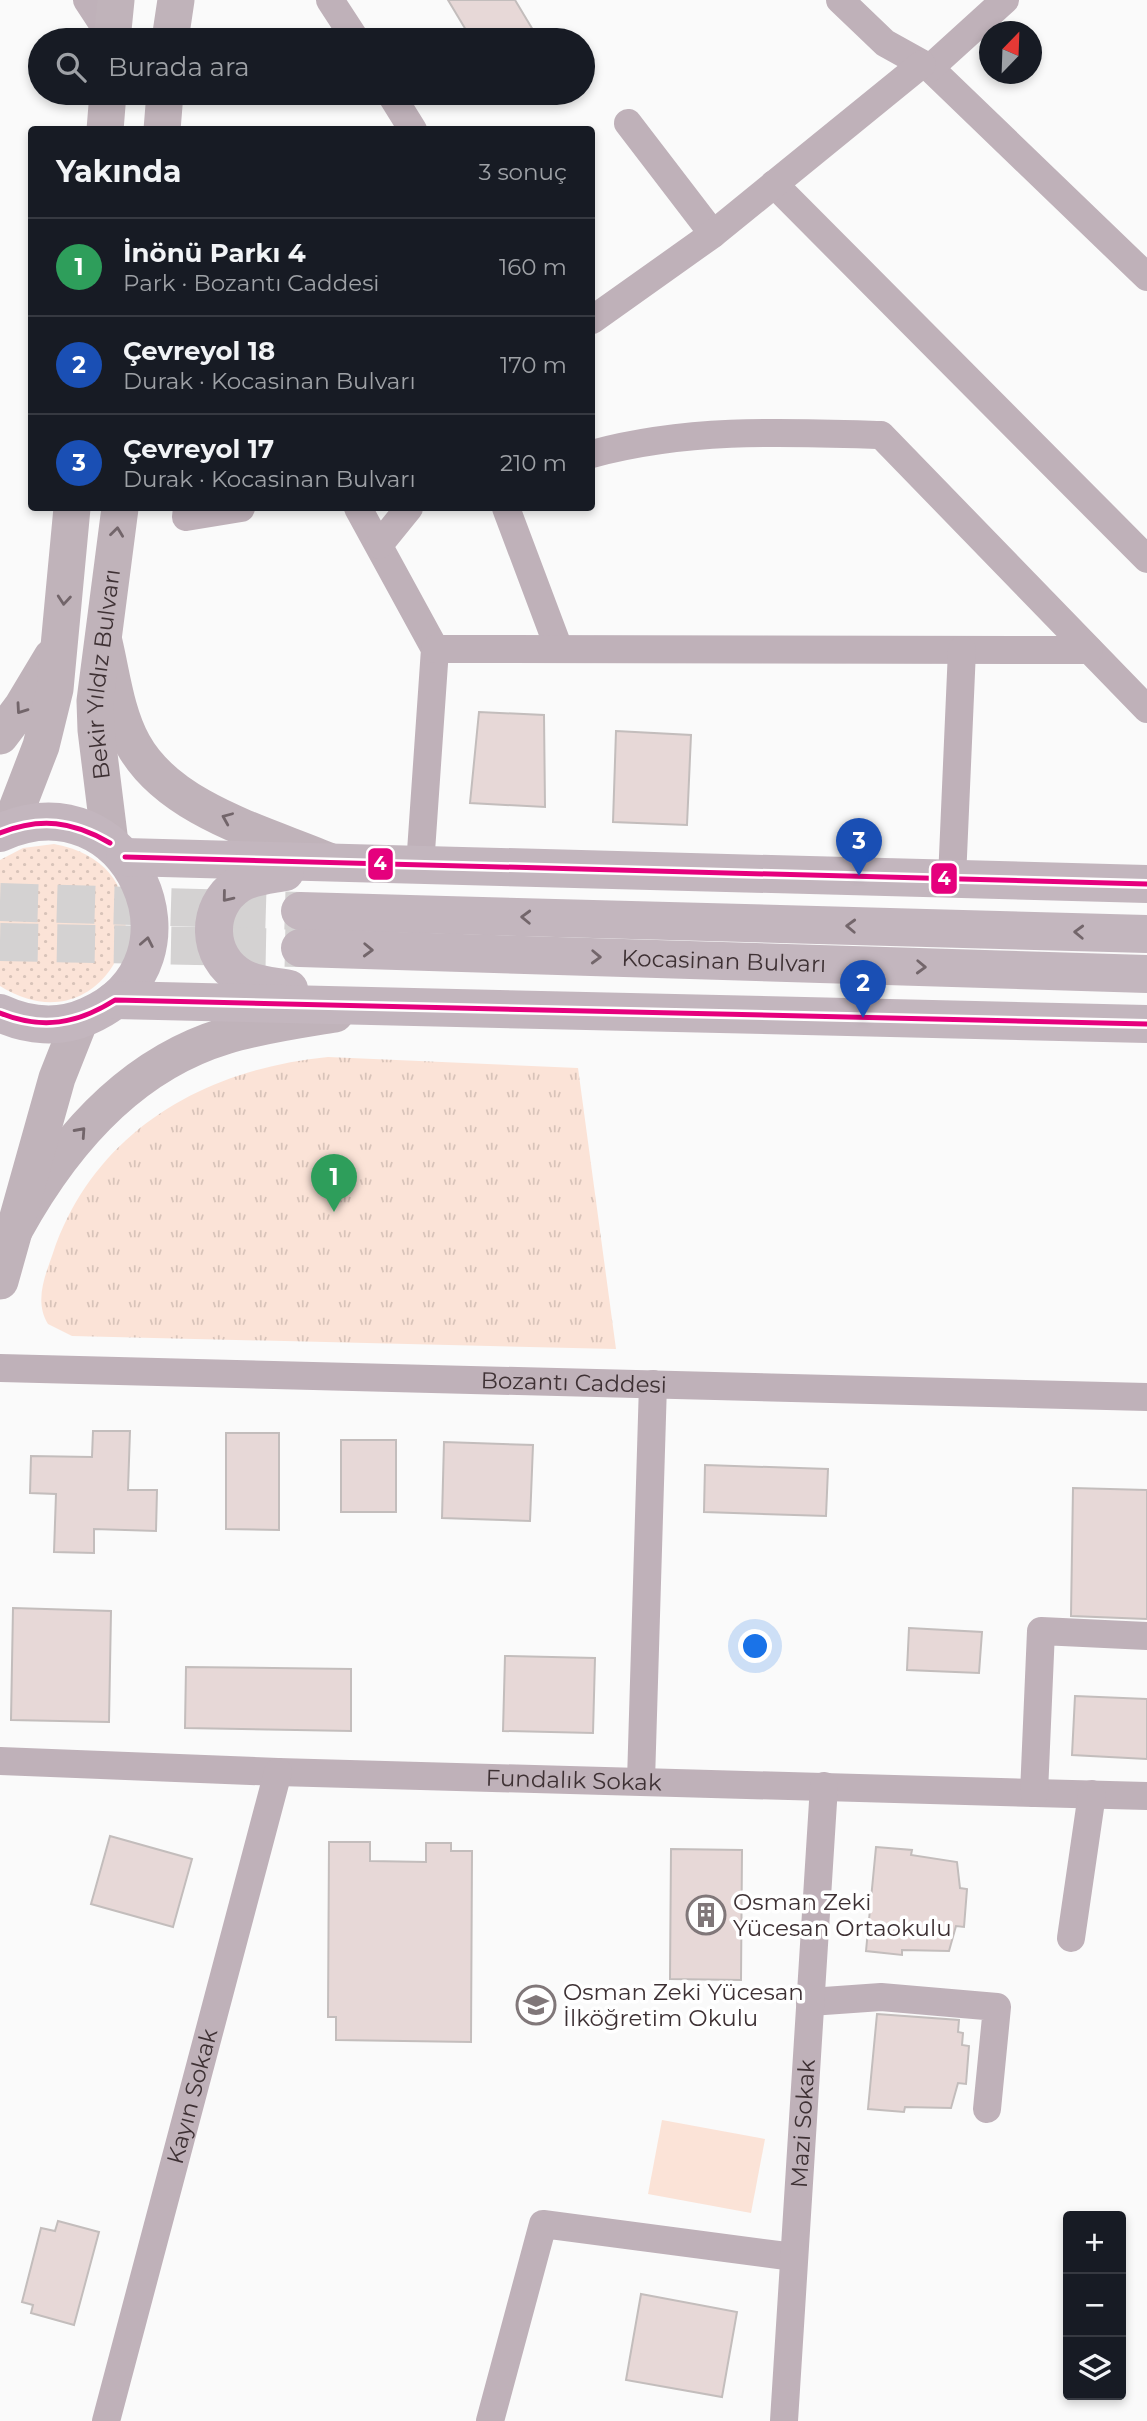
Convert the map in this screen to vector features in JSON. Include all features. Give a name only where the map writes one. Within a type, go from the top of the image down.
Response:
[{"type":"highway","points":[[0,1013],[41,1025],[80,1020],[115,1000],[139,969],[150,930],[145,891],[118,850],[93,832],[55,821],[35,822],[5,831]]},
{"type":"highway","points":[[118,850],[335,864],[1147,884]]},
{"type":"highway","points":[[335,864],[253,878],[240,883],[229,892],[215,916],[215,944],[229,968],[254,982],[377,1006]]},
{"type":"highway","name":"Kocasinan Bulvarı","points":[[300,911],[1147,934]]},
{"type":"highway","name":"Kocasinan Bulvarı","points":[[300,948],[1147,974]]},
{"type":"highway","points":[[115,1000],[1147,1024]]},
{"type":"main road","points":[[113,28],[116,0]]},
{"type":"main road","points":[[172,28],[176,0]]},
{"type":"main road","points":[[105,126],[107,105]]},
{"type":"main road","points":[[162,126],[164,105]]},
{"type":"main road","name":"Bekir Yıldız Bulvarı","points":[[5,831],[49,718],[72,511]]},
{"type":"main road","name":"Bekir Yıldız Bulvarı","points":[[118,850],[96,730],[97,673],[104,642],[120,511]]},
{"type":"main road","points":[[0,736],[37,684],[60,636]]},
{"type":"main road","points":[[104,642],[125,725],[133,743],[157,777],[194,804],[335,864]]},
{"type":"main road","points":[[15,1229],[38,1189],[72,1143],[106,1106],[145,1075],[184,1053],[224,1037],[377,1006]]},
{"type":"main road","points":[[0,1281],[57,1078],[80,1020]]},
{"type":"street","points":[[87,0],[105,28]]},
{"type":"street","points":[[330,0],[348,28]]},
{"type":"street","points":[[840,0],[885,43],[926,66],[1147,277]]},
{"type":"street","points":[[595,318],[713,234],[926,66],[1004,0]]},
{"type":"street","points":[[397,105],[411,126]]},
{"type":"street","points":[[628,122],[713,234]]},
{"type":"street","points":[[774,184],[1147,559]]},
{"type":"street","points":[[595,453],[698,434],[745,431],[881,435],[1147,709]]},
{"type":"street","points":[[187,511],[186,517],[223,511]]},
{"type":"street","points":[[360,511],[435,649],[420,866]]},
{"type":"street","points":[[379,545],[407,511]]},
{"type":"street","points":[[507,511],[559,649]]},
{"type":"street","points":[[435,649],[1089,650]]},
{"type":"street","points":[[952,879],[962,650]]},
{"type":"street","name":"Bozantı Caddesi","points":[[0,1368],[1147,1397]]},
{"type":"street","points":[[641,1781],[653,1384]]},
{"type":"street","points":[[1034,1793],[1041,1631],[1147,1636]]},
{"type":"street","name":"Fundalık Sokak","points":[[0,1761],[278,1772],[1147,1796]]},
{"type":"street","name":"Kayın Sokak","points":[[106,2421],[278,1772]]},
{"type":"street","name":"Mazi Sokak","points":[[784,2421],[824,1786]]},
{"type":"street","points":[[1071,1938],[1092,1794]]},
{"type":"street","points":[[810,2003],[881,1997],[997,2007],[987,2109]]},
{"type":"street","points":[[490,2421],[543,2224],[794,2257]]},
{"type":"green space","points":[[54,844],[95,860],[118,886],[126,918],[120,951],[103,979],[75,998],[41,1002],[0,986],[0,860],[23,848]]},
{"type":"green space","points":[[328,1057],[578,1068],[616,1349],[72,1336],[48,1324],[41,1297],[53,1253],[72,1210],[96,1172],[126,1140],[160,1113],[198,1092],[239,1075]]},
{"type":"green space","points":[[662,2120],[765,2139],[751,2213],[648,2194]]},
{"type":"building","points":[[448,0],[515,0],[532,28],[465,28]]},
{"type":"building","points":[[479,712],[544,715],[545,807],[470,803]]},
{"type":"building","points":[[616,731],[691,735],[687,825],[613,822]]},
{"type":"building","points":[[93,1431],[130,1431],[128,1490],[157,1490],[156,1531],[94,1529],[94,1553],[54,1552],[56,1494],[30,1493],[31,1456],[92,1457]]},
{"type":"building","points":[[226,1433],[279,1433],[279,1530],[226,1529]]},
{"type":"building","points":[[341,1440],[396,1440],[396,1512],[341,1512]]},
{"type":"building","points":[[444,1442],[533,1445],[530,1521],[442,1518]]},
{"type":"building","points":[[705,1465],[828,1469],[826,1516],[704,1512]]},
{"type":"building","points":[[1073,1488],[1147,1490],[1147,1619],[1071,1616]]},
{"type":"building","points":[[13,1608],[111,1611],[109,1722],[11,1720]]},
{"type":"building","points":[[909,1628],[982,1632],[979,1673],[907,1670]]},
{"type":"building","points":[[505,1656],[595,1658],[593,1733],[503,1731]]},
{"type":"building","points":[[186,1667],[351,1669],[351,1731],[185,1728]]},
{"type":"building","points":[[1075,1696],[1147,1699],[1147,1759],[1072,1755]]},
{"type":"building","points":[[110,1836],[192,1859],[173,1927],[91,1904]]},
{"type":"building","points":[[329,1842],[370,1842],[370,1861],[426,1862],[426,1843],[451,1843],[451,1851],[472,1851],[471,2042],[336,2040],[336,2017],[328,2017]]},
{"type":"building","points":[[876,1847],[912,1850],[911,1855],[957,1862],[960,1888],[967,1889],[964,1927],[956,1926],[949,1951],[902,1950],[902,1955],[866,1951]]},
{"type":"building","name":"Osman Zeki Yücesan Ortaokulu","points":[[671,1849],[742,1850],[741,1980],[670,1979]]},
{"type":"building","points":[[877,2014],[959,2020],[958,2032],[963,2033],[962,2045],[969,2046],[966,2084],[958,2083],[951,2108],[905,2107],[904,2112],[868,2109]]},
{"type":"building","points":[[58,2221],[99,2232],[74,2325],[31,2313],[33,2305],[22,2302],[41,2228],[55,2231]]},
{"type":"building","points":[[641,2294],[737,2312],[722,2397],[626,2380]]},
{"type":"tunnel","points":[[0,902],[300,911]]},
{"type":"tunnel","points":[[0,942],[300,948]]},
{"type":"transit line","name":"4","points":[[0,833],[29,825],[56,824],[83,830],[110,843]]},
{"type":"transit line","name":"4","points":[[125,857],[1147,884]]},
{"type":"transit line","name":"4","points":[[0,1013],[30,1022],[59,1022],[87,1015],[115,1000],[1147,1024]]},
{"type":"place","name":"Çevreyol 17","points":[[859,876]]},
{"type":"place","name":"Çevreyol 18","points":[[863,1018]]},
{"type":"place","name":"İnönü Parkı 4","points":[[334,1212]]},
{"type":"place","name":"Osman Zeki Yücesan Ortaokulu","points":[[706,1915]]},
{"type":"place","name":"Osman Zeki Yücesan İlköğretim Okulu","points":[[536,2005]]}]
